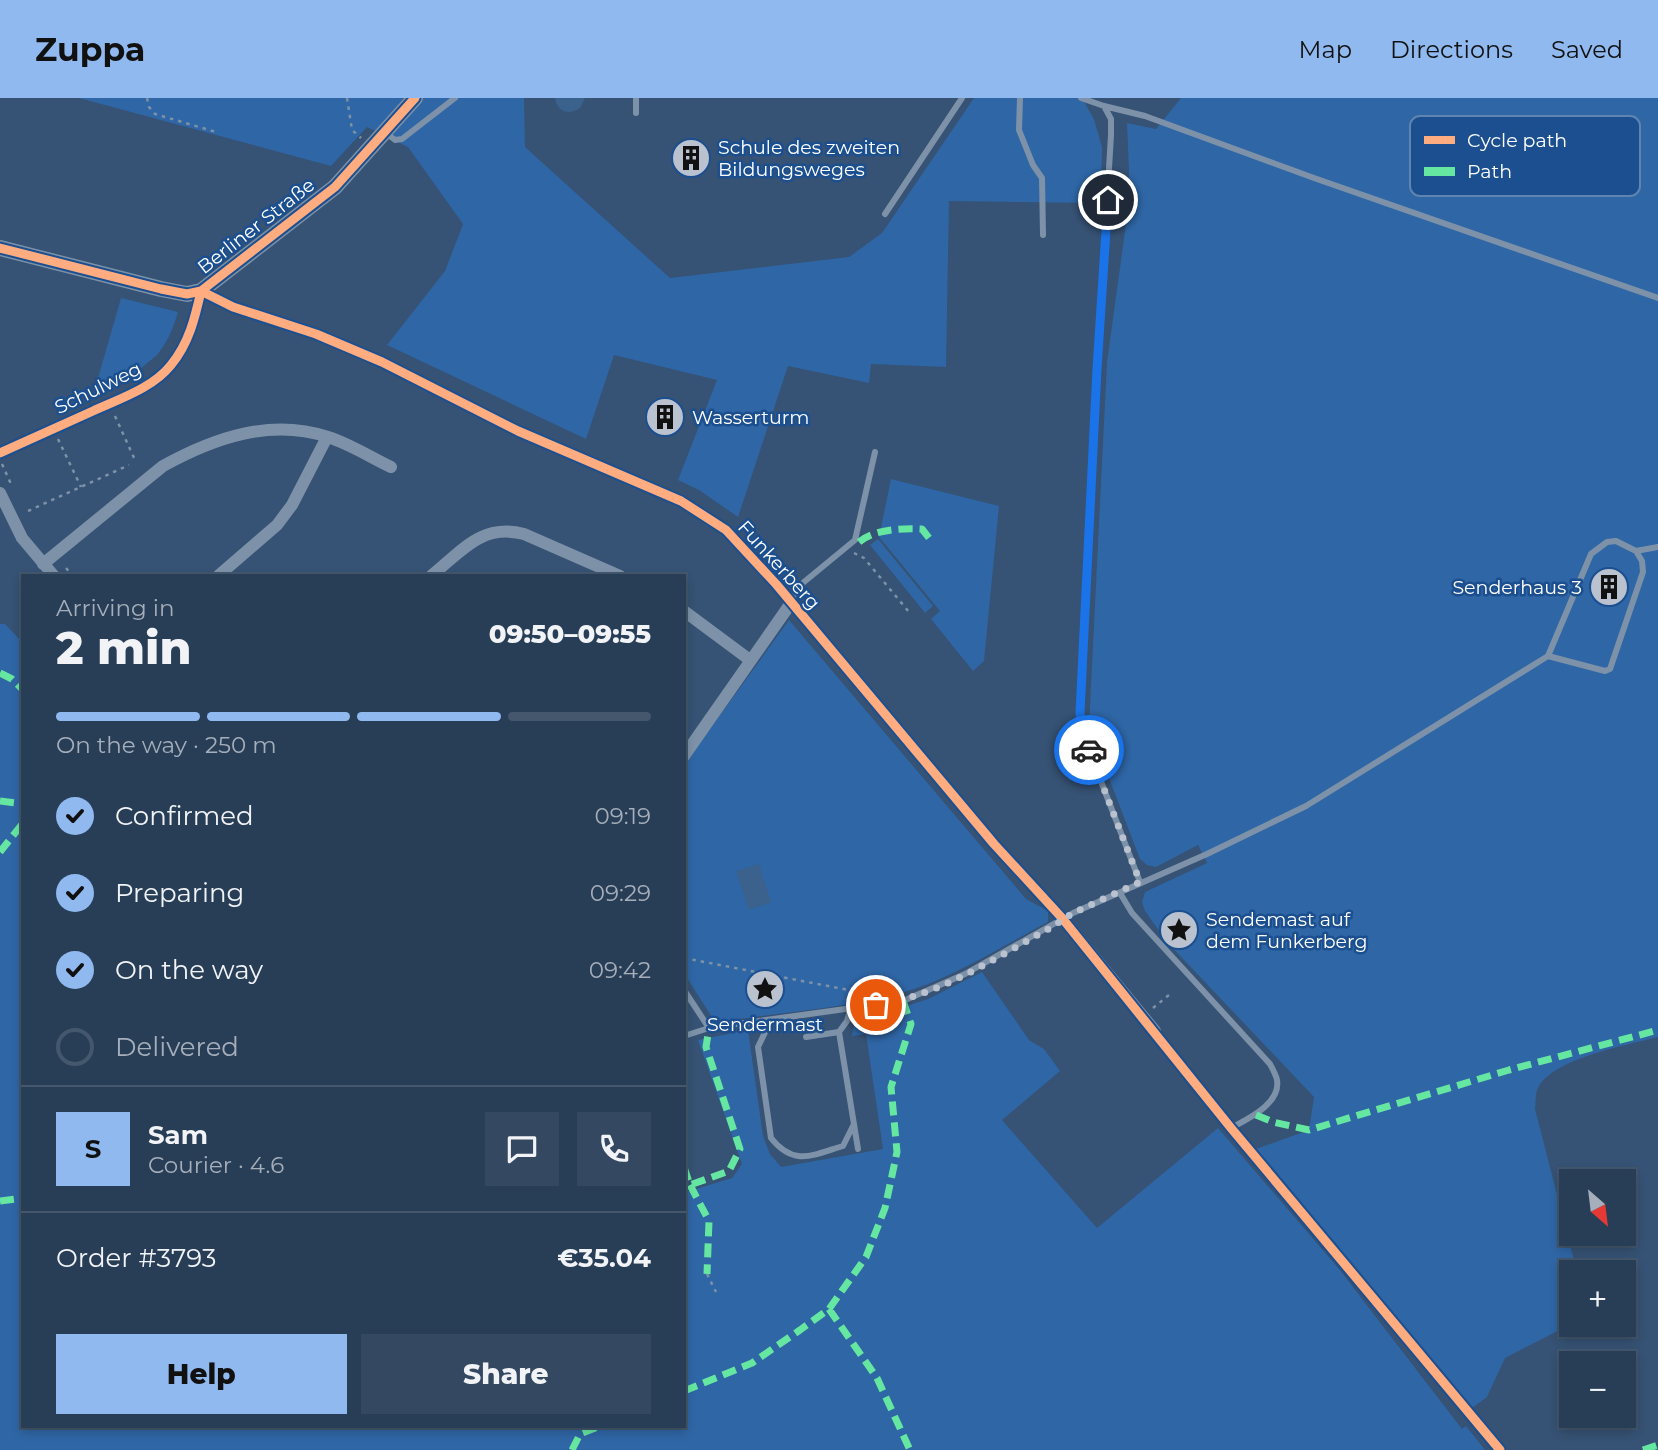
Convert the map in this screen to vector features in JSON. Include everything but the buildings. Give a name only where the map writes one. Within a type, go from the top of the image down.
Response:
[{"type":"street","name":"Berliner Straße","points":[[0,248],[161,289],[187,294],[201,291],[335,187],[415,98]]},
{"type":"street","name":"Schulweg","points":[[0,453],[134,392],[170,368],[190,333],[201,291]]},
{"type":"street","name":"Funkerberg","points":[[201,291],[233,307],[316,334],[366,354],[518,431],[681,501],[726,530],[994,844],[1062,919],[1155,1031]]},
{"type":"street","points":[[43,564],[163,466],[184,454],[239,434],[270,428],[298,430],[327,437],[391,467]]},
{"type":"street","points":[[220,574],[277,525],[292,505],[327,437]]},
{"type":"street","points":[[0,493],[22,538],[52,574]]},
{"type":"street","points":[[434,574],[485,534],[508,530],[524,534],[598,571]]},
{"type":"street","points":[[686,753],[791,603]]},
{"type":"street","points":[[686,612],[750,660]]},
{"type":"lane","points":[[385,132],[395,140],[402,139],[454,98]]},
{"type":"lane","points":[[636,98],[636,113]]},
{"type":"lane","points":[[885,214],[962,98]]},
{"type":"lane","points":[[1020,98],[1019,131],[1033,165],[1042,178],[1043,235]]},
{"type":"lane","points":[[1081,98],[1145,116],[1658,298]]},
{"type":"lane","points":[[1104,106],[1111,119],[1111,146],[1080,713],[1083,735],[1140,882]]},
{"type":"lane","points":[[791,603],[796,590],[804,582],[855,540],[875,452]]},
{"type":"lane","points":[[686,1035],[709,1028],[903,1001],[965,974],[1062,919],[1306,806],[1548,656],[1591,554],[1607,542],[1616,541],[1636,551],[1642,561],[1643,572],[1609,669],[1605,671],[1548,656]]},
{"type":"lane","points":[[1636,551],[1658,547]]},
{"type":"lane","points":[[1120,893],[1132,913],[1270,1064],[1277,1081],[1275,1092],[1256,1115],[1231,1128]]},
{"type":"lane","points":[[686,993],[709,1028]]},
{"type":"lane","points":[[850,1010],[847,1021],[839,1032],[858,1149]]},
{"type":"lane","points":[[771,1020],[758,1047],[771,1138],[786,1152],[805,1158],[843,1146],[854,1124]]},
{"type":"lane","points":[[806,1037],[839,1032]]},
{"type":"path","points":[[147,98],[149,107],[155,114],[216,132]]},
{"type":"path","points":[[348,98],[352,130],[371,147]]},
{"type":"path","points":[[96,393],[131,377]]},
{"type":"path","points":[[117,421],[135,460]]},
{"type":"path","points":[[54,429],[80,487]]},
{"type":"path","points":[[0,463],[13,488]]},
{"type":"path","points":[[28,511],[129,465]]},
{"type":"path","points":[[850,553],[860,554],[909,612]]},
{"type":"path","points":[[54,555],[71,574]]},
{"type":"path","points":[[686,958],[872,995]]},
{"type":"path","points":[[1142,1017],[1169,995]]},
{"type":"path","points":[[707,1275],[716,1292]]},
{"type":"shaded area","points":[[79,98],[524,98],[525,147],[670,278],[849,257],[882,233],[974,98],[1082,98],[1094,119],[1102,147],[1101,203],[949,201],[946,367],[871,364],[869,383],[788,366],[738,517],[699,490],[678,480],[717,380],[614,355],[586,439],[387,345],[445,271],[463,224],[408,147],[367,127],[331,166]]},
{"type":"shaded area","points":[[555,98],[585,98],[580,108],[568,112],[558,107]]},
{"type":"shaded area","points":[[1181,98],[1658,98],[1658,1037],[1575,1061],[1559,1068],[1538,1088],[1535,1109],[1559,1202],[1559,1246],[1570,1246],[1574,1260],[1559,1260],[1559,1330],[1505,1358],[1487,1397],[1472,1408],[1253,1150],[1309,1130],[1314,1097],[1167,942],[1145,911],[1142,902],[1145,892],[1207,863],[1198,845],[1156,867],[1147,865],[1140,859],[1089,726],[1107,362],[1130,195],[1127,123],[1156,129]]},
{"type":"shaded area","points":[[121,298],[178,312],[170,335],[157,355],[139,371],[94,392]]},
{"type":"shaded area","points":[[891,479],[999,506],[984,661],[973,671],[931,619],[940,611],[879,537]]},
{"type":"shaded area","points":[[878,539],[933,606],[925,613],[870,545]]},
{"type":"shaded area","points":[[789,620],[1026,899],[1048,911],[1048,922],[965,967],[914,989],[843,1005],[719,1022],[713,1019],[686,976],[686,762]]},
{"type":"shaded area","points":[[0,624],[5,624],[21,641],[21,1428],[686,1428],[686,1192],[732,1178],[742,1164],[698,1040],[748,1030],[763,1136],[770,1154],[781,1167],[883,1149],[866,1034],[852,1036],[855,1019],[928,999],[982,972],[1029,1040],[1044,1049],[1060,1071],[1002,1120],[1097,1228],[1218,1128],[1339,1269],[1462,1429],[1466,1426],[1485,1450],[0,1450]]},
{"type":"shaded area","points":[[759,864],[771,902],[749,910],[736,871]]},
{"type":"marked path","points":[[859,542],[872,534],[898,529],[922,529],[929,538]]},
{"type":"marked path","points":[[0,673],[21,688]]},
{"type":"marked path","points":[[0,801],[21,804]]},
{"type":"marked path","points":[[0,852],[21,826]]},
{"type":"marked path","points":[[686,1390],[752,1363],[829,1309],[866,1257],[885,1208],[897,1152],[891,1087],[911,1024],[903,1001]]},
{"type":"marked path","points":[[686,1173],[690,1185],[729,1171],[740,1149],[706,1047],[709,1028]]},
{"type":"marked path","points":[[1256,1115],[1273,1122],[1309,1130],[1509,1070],[1658,1030]]},
{"type":"marked path","points":[[690,1185],[709,1221],[707,1274]]},
{"type":"marked path","points":[[0,1201],[21,1198]]},
{"type":"marked path","points":[[829,1309],[877,1378],[910,1450]]},
{"type":"marked path","points":[[572,1450],[580,1434],[595,1428]]},
{"type":"marked path","points":[[1643,1450],[1658,1445]]},
{"type":"cycle path","points":[[0,248],[161,289],[187,294],[201,291],[335,187],[415,98]]},
{"type":"cycle path","points":[[201,291],[233,307],[316,334],[382,362],[518,431],[681,501],[726,530],[776,584],[994,844],[1062,918],[1231,1128],[1500,1450]]},
{"type":"cycle path","points":[[0,453],[124,397],[164,373],[187,339],[201,291]]},
{"type":"way so far","points":[[876,1005],[903,1001],[965,974],[1073,913],[1140,882],[1089,750]]},
{"type":"place","name":"Schule des zweiten Bildungsweges","points":[[691,158]]},
{"type":"place","name":"Wasserturm","points":[[665,417]]},
{"type":"place","name":"Senderhaus 3","points":[[1609,587]]},
{"type":"place","name":"Sendemast auf dem Funkerberg","points":[[1179,930]]},
{"type":"place","name":"Sendermast","points":[[765,989]]},
{"type":"route","points":[[1089,750],[1083,735],[1080,713],[1108,200]]}]
